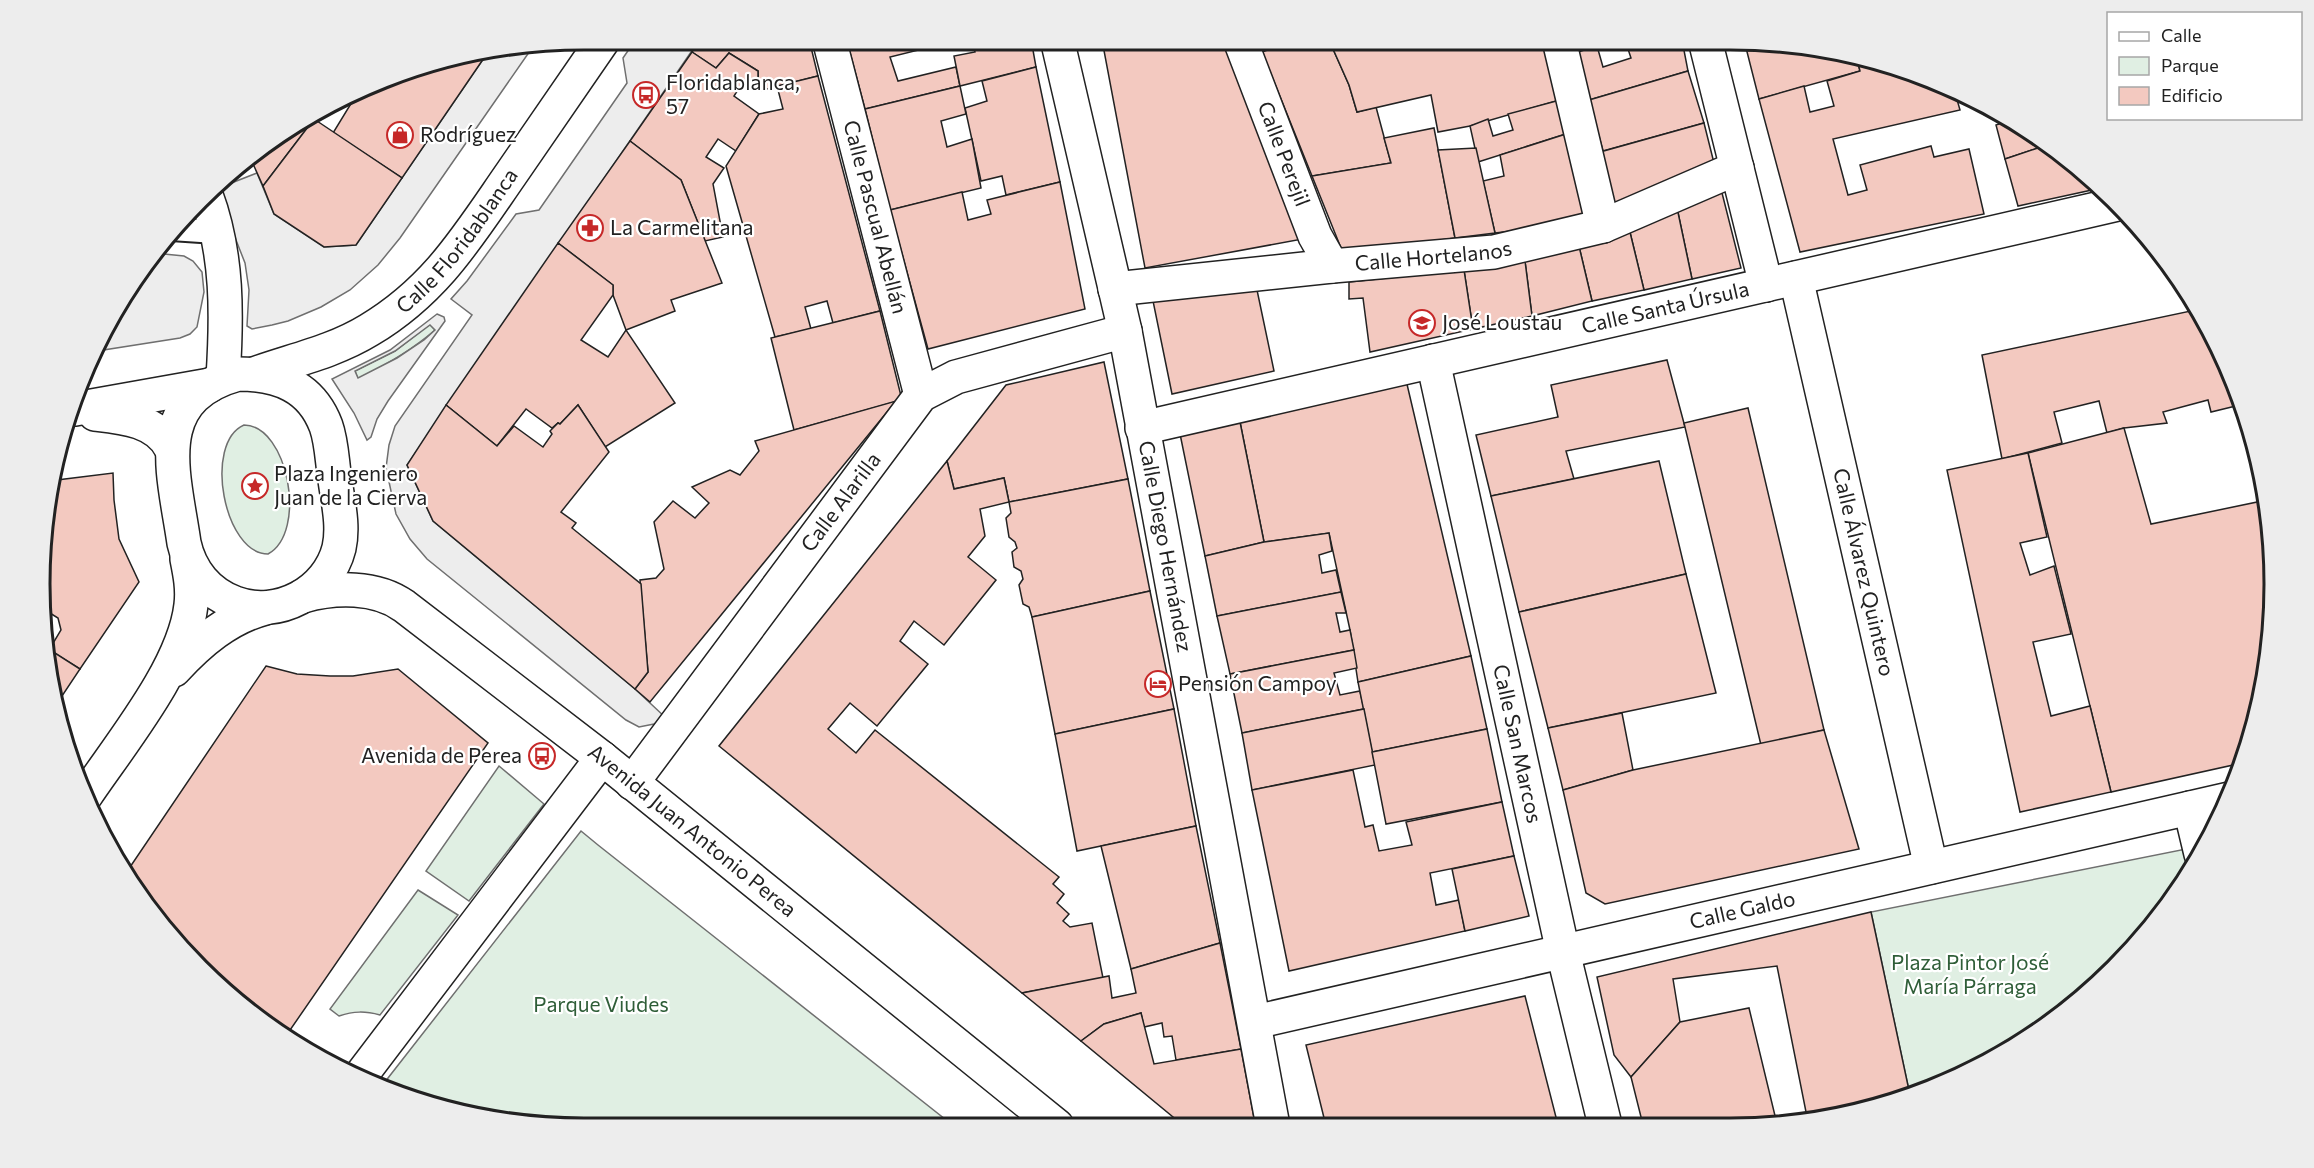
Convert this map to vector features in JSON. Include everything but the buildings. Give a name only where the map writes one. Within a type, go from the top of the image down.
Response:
[{"type":"street","name":"Calle Floridablanca","points":[[79,410],[229,379],[296,362],[351,340],[384,321],[433,281],[462,245],[596,50]]},
{"type":"street","name":"Calle Pascual Abellán","points":[[832,50],[921,395]]},
{"type":"street","name":"Calle Diego Hernández","points":[[1060,50],[1125,331],[1272,1118]]},
{"type":"street","name":"Calle Perejil","points":[[1244,50],[1315,236],[1332,266]]},
{"type":"street","points":[[1561,50],[1603,226]]},
{"type":"street","name":"Calle Álvarez Quintero","points":[[1708,50],[1737,168],[1781,281],[1931,867]]},
{"type":"street","name":"Calle Hortelanos","points":[[1115,289],[1332,266],[1494,252],[1603,226],[1737,168]]},
{"type":"street","points":[[208,204],[216,232],[225,285],[229,379]]},
{"type":"street","name":"Calle Santa Úrsula","points":[[1142,428],[2108,206]]},
{"type":"street","name":"Calle Alarilla","points":[[632,783],[921,395],[956,377],[1125,331]]},
{"type":"street","name":"Calle San Marcos","points":[[1432,361],[1563,952],[1603,1118]]},
{"type":"street","points":[[90,789],[162,682],[176,654],[191,608],[192,593],[171,448],[179,418],[197,394],[229,379],[269,375],[284,380],[309,399],[318,411],[329,437],[340,519],[339,547],[326,575],[303,596],[289,603],[265,608],[237,618],[221,627],[184,659],[162,682]]},
{"type":"street","points":[[78,411],[138,422],[159,432],[171,448]]},
{"type":"street","points":[[187,556],[203,582],[215,593],[243,606],[265,608]]},
{"type":"street","name":"Avenida Juan Antonio Perea","points":[[303,596],[348,590],[392,598],[602,758],[1047,1118]]},
{"type":"street","points":[[364,1071],[602,758]]},
{"type":"street","name":"Calle Galdo","points":[[1255,1022],[2218,802]]},
{"type":"street","points":[[2190,808],[2198,841]]},
{"type":"lane","points":[[184,230],[216,232]]},
{"type":"green space","points":[[430,324],[435,330],[426,337],[398,357],[358,379],[355,371],[395,351]]},
{"type":"green space","points":[[244,425],[259,430],[272,442],[288,481],[290,504],[287,525],[280,542],[268,554],[253,549],[240,536],[230,518],[224,496],[222,474],[224,453],[231,436]]},
{"type":"green space","points":[[499,766],[544,804],[469,901],[426,871]]},
{"type":"green space","name":"Parque Viudes","points":[[581,831],[944,1118],[549,1117],[480,1108],[446,1100],[386,1081]]},
{"type":"green space","name":"Plaza Pintor José María Párraga","points":[[2195,847],[2154,909],[2108,962],[2082,986],[2055,1008],[1997,1047],[1935,1078],[1908,1088],[1871,912]]},
{"type":"green space","points":[[418,890],[458,915],[380,1015],[360,1012],[339,1016],[330,1009]]},
{"type":"shaded area","points":[[628,50],[692,50],[407,465],[433,521],[635,689],[666,718],[654,724],[639,727],[626,720],[427,559],[410,539],[396,514],[386,468],[389,445],[395,426],[472,315],[451,299],[516,214],[539,210],[627,83],[623,58]]},
{"type":"shaded area","points":[[529,53],[400,238],[378,265],[350,290],[321,307],[288,321],[252,329],[247,326],[249,290],[245,263],[218,195],[231,183],[257,173],[274,214],[324,247],[356,245],[483,59]]},
{"type":"shaded area","points":[[164,254],[184,256],[193,261],[202,272],[204,292],[197,327],[190,334],[180,338],[104,350],[121,317]]},
{"type":"shaded area","points":[[437,314],[444,317],[445,321],[388,401],[377,419],[371,437],[367,440],[354,413],[332,379],[390,350]],"holes":[[[430,325],[435,330],[397,358],[358,378],[355,371],[395,351]]]},
{"type":"place","name":"Floridablanca, 57","points":[[646,95]]},
{"type":"place","name":"Rodríguez","points":[[400,135]]},
{"type":"place","name":"La Carmelitana","points":[[590,228]]},
{"type":"place","name":"José Loustau","points":[[1422,323]]},
{"type":"place","name":"Plaza Ingeniero Juan de la Cierva","points":[[255,486]]},
{"type":"place","name":"Pensión Campoy","points":[[1158,684]]},
{"type":"place","name":"Avenida de Perea","points":[[542,756]]}]
